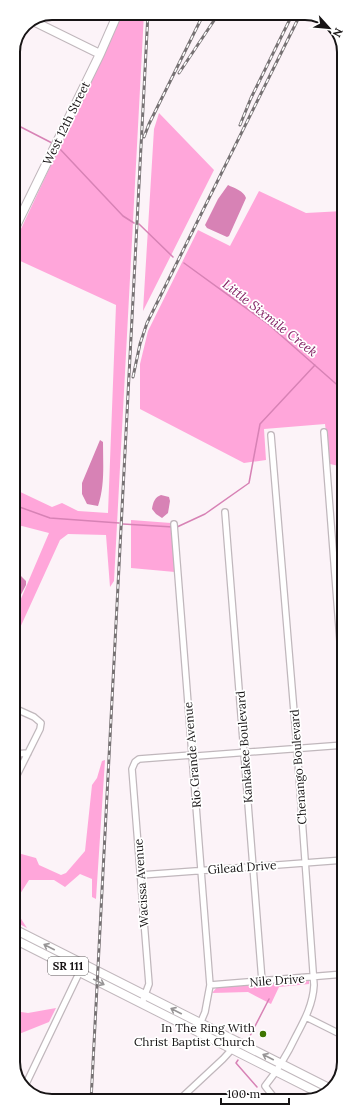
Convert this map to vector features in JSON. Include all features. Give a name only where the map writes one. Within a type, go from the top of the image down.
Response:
[{"type":"main road","name":"West 12th Street","points":[[20,218],[100,54],[115,20]]},
{"type":"main road","points":[[38,23],[100,54]]},
{"type":"main road","name":"SR 111","points":[[20,932],[326,1086]]},
{"type":"main road","name":"SR 111","points":[[20,942],[317,1092]]},
{"type":"street","points":[[324,432],[337,602]]},
{"type":"street","name":"Chenango Boulevard","points":[[271,435],[314,977],[313,995],[306,1017],[282,1064],[265,1086],[271,1094]]},
{"type":"street","name":"Kankakee Boulevard","points":[[225,512],[262,981]]},
{"type":"street","name":"Rio Grande Avenue","points":[[174,524],[210,985],[208,999],[196,1031]]},
{"type":"street","points":[[20,711],[34,717],[41,723],[40,729],[20,769]]},
{"type":"street","points":[[192,755],[197,756],[337,745]]},
{"type":"street","points":[[20,754],[28,753]]},
{"type":"street","name":"Wacissa Avenue","points":[[142,1003],[149,984],[132,769],[134,762],[139,759],[192,755]]},
{"type":"street","name":"Gilead Drive","points":[[141,875],[337,861]]},
{"type":"street","points":[[27,1082],[84,964]]},
{"type":"street","name":"Nile Drive","points":[[210,985],[337,975]]},
{"type":"street","points":[[306,1017],[337,1032]]},
{"type":"street","points":[[186,1094],[232,1049],[236,1041]]},
{"type":"shaded area","points":[[119,20],[144,20],[114,581],[110,587],[106,535],[68,534],[60,540],[20,628],[20,601],[49,533],[20,526],[20,492],[52,507],[62,503],[78,511],[108,513],[116,305],[20,261],[20,231]]},
{"type":"shaded area","points":[[159,113],[214,170],[143,311],[154,129]]},
{"type":"shaded area","points":[[228,185],[241,192],[246,198],[229,236],[227,237],[207,228],[205,225],[218,199]]},
{"type":"shaded area","points":[[259,191],[306,213],[337,211],[337,466],[330,464],[325,424],[264,429],[266,460],[244,463],[140,409],[140,364],[148,331],[198,230],[230,246]]},
{"type":"shaded area","points":[[100,440],[103,442],[103,474],[102,490],[98,506],[87,504],[82,494],[82,483]]},
{"type":"shaded area","points":[[161,495],[169,497],[170,501],[168,513],[162,518],[152,509],[155,500]]},
{"type":"shaded area","points":[[131,520],[171,523],[175,572],[131,568]]},
{"type":"shaded area","points":[[20,575],[26,581],[26,585],[20,596]]},
{"type":"shaded area","points":[[105,760],[96,899],[92,897],[92,879],[80,874],[65,887],[54,880],[29,880],[20,894],[20,854],[36,858],[39,865],[61,875],[66,873],[85,851],[92,785],[97,778],[102,761]]},
{"type":"shaded area","points":[[20,917],[27,928],[20,924]]},
{"type":"shaded area","points":[[309,981],[309,984],[279,987],[271,1004],[248,992],[212,993],[218,986]]},
{"type":"shaded area","points":[[56,1008],[49,1022],[20,1034],[20,1012],[28,1013]]},
{"type":"waterway","points":[[20,127],[52,143]]},
{"type":"waterway","points":[[59,148],[123,216],[134,223]]},
{"type":"waterway","points":[[139,224],[173,257]]},
{"type":"waterway","name":"Little Sixmile Creek","points":[[184,263],[268,324],[337,385]]},
{"type":"waterway","points":[[177,527],[205,514],[249,483],[260,424],[315,365]]},
{"type":"waterway","points":[[20,507],[50,518],[119,523]]},
{"type":"waterway","points":[[123,524],[173,527]]},
{"type":"waterway","points":[[250,1036],[269,999]]},
{"type":"waterway","points":[[238,1060],[236,1063],[257,1087]]},
{"type":"railway","points":[[91,1094],[148,20]]},
{"type":"railway","points":[[144,137],[201,20]]},
{"type":"railway","points":[[179,73],[214,20]]},
{"type":"railway","points":[[240,125],[251,98],[290,20]]},
{"type":"railway","points":[[133,377],[140,344],[147,323],[298,20]]},
{"type":"place","name":"In The Ring With Christ Baptist Church","points":[[263,1034]]}]
